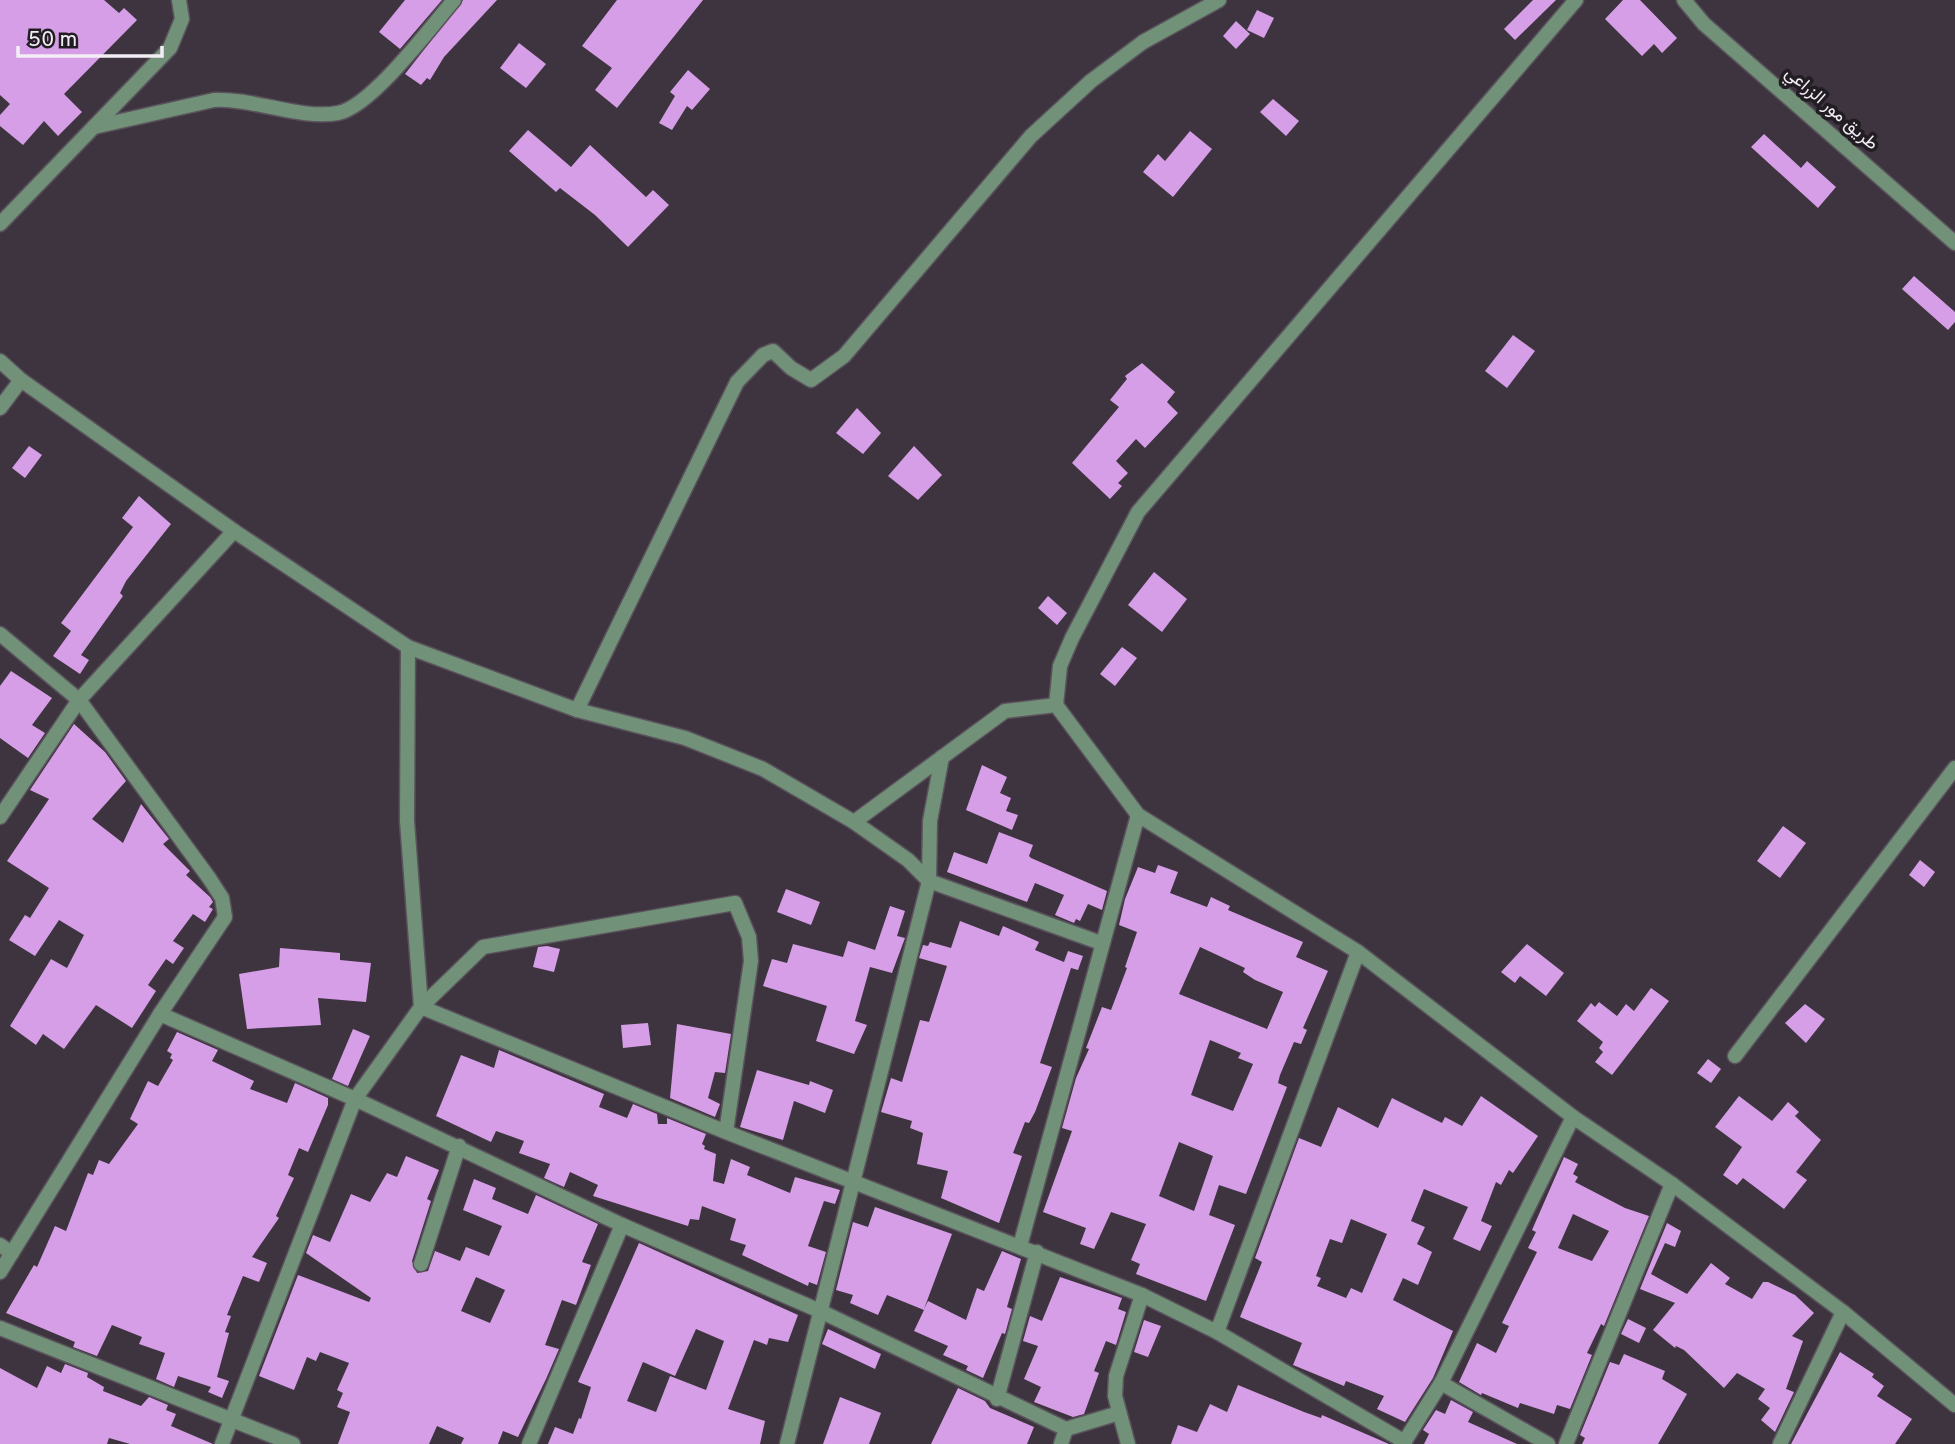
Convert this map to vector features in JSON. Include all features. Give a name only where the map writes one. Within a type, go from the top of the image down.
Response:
[{"type":"street","points":[[0,224],[170,48],[182,19],[179,0]]},
{"type":"street","points":[[94,127],[214,100],[233,99],[305,111],[340,113],[367,96],[398,66],[454,0]]},
{"type":"street","points":[[577,710],[737,382],[763,355],[773,351],[791,368],[811,380],[844,356],[1031,136],[1091,81],[1143,42],[1219,0]]},
{"type":"street","points":[[1576,0],[1138,512],[1060,666],[1056,705],[1138,815],[1358,952],[1573,1117],[1672,1184],[1843,1312],[1955,1405]]},
{"type":"street","name":"طريق مور الزراعي","points":[[1684,0],[1704,24],[1955,243]]},
{"type":"street","points":[[0,361],[21,380],[234,531],[408,647],[577,710],[685,738],[763,769],[855,822],[908,860],[929,881],[1101,943]]},
{"type":"street","points":[[0,408],[21,380]]},
{"type":"street","points":[[0,817],[79,700],[234,531]]},
{"type":"street","points":[[0,634],[79,700],[222,898],[225,916],[6,1249],[0,1272]]},
{"type":"street","points":[[408,647],[407,821],[421,1007]]},
{"type":"street","points":[[855,822],[1005,711],[1056,705]]},
{"type":"street","points":[[787,1444],[929,881],[930,821],[942,757]]},
{"type":"street","points":[[1735,1056],[1955,768]]},
{"type":"street","points":[[1020,1247],[1138,815]]},
{"type":"street","points":[[222,1444],[355,1098],[421,1007],[483,947],[735,903],[749,937],[751,961],[726,1132]]},
{"type":"street","points":[[1216,1332],[1358,952]]},
{"type":"street","points":[[421,1007],[726,1132],[1142,1295],[1216,1332],[1404,1443],[1441,1383],[1573,1117]]},
{"type":"street","points":[[160,1014],[355,1098],[622,1225],[820,1311],[997,1399],[1066,1429],[1119,1413]]},
{"type":"street","points":[[421,1264],[459,1146]]},
{"type":"street","points":[[1566,1444],[1672,1184]]},
{"type":"street","points":[[529,1444],[622,1225]]},
{"type":"street","points":[[997,1399],[1037,1252]]},
{"type":"street","points":[[1128,1444],[1115,1396],[1116,1376],[1142,1295]]},
{"type":"street","points":[[1780,1444],[1843,1312]]},
{"type":"street","points":[[0,1328],[293,1444]]},
{"type":"street","points":[[1441,1383],[1548,1444]]},
{"type":"street","points":[[1061,1444],[1066,1429]]},
{"type":"building","points":[[0,0],[104,0],[119,13],[124,8],[137,20],[64,94],[82,112],[58,136],[44,121],[23,145],[0,126],[0,115],[10,104],[0,95]]},
{"type":"building","points":[[405,0],[442,0],[400,49],[379,32]]},
{"type":"building","points":[[463,0],[497,0],[444,57],[430,80],[427,78],[421,85],[405,74]]},
{"type":"building","points":[[617,0],[703,0],[617,108],[595,90],[612,68],[582,46]]},
{"type":"building","points":[[1533,0],[1556,0],[1515,40],[1504,29]]},
{"type":"building","points":[[1623,0],[1640,0],[1677,38],[1662,53],[1654,44],[1642,56],[1605,19]]},
{"type":"building","points":[[1257,10],[1274,18],[1264,38],[1247,30]]},
{"type":"building","points":[[1236,21],[1250,34],[1236,49],[1223,36]]},
{"type":"building","points":[[519,43],[546,64],[526,88],[500,68]]},
{"type":"building","points":[[688,70],[710,89],[692,110],[687,106],[672,130],[659,123],[675,96],[670,92]]},
{"type":"building","points":[[1273,99],[1299,121],[1286,136],[1260,112]]},
{"type":"building","points":[[528,130],[571,167],[590,145],[646,197],[653,190],[669,205],[628,247],[595,215],[560,188],[556,192],[509,151]]},
{"type":"building","points":[[1190,131],[1212,149],[1173,197],[1143,172],[1158,154],[1165,161]]},
{"type":"building","points":[[1764,134],[1801,168],[1807,161],[1836,187],[1818,208],[1751,147]]},
{"type":"building","points":[[1914,276],[1955,312],[1955,322],[1948,330],[1902,289]]},
{"type":"building","points":[[1513,335],[1535,351],[1507,388],[1485,371]]},
{"type":"building","points":[[1142,363],[1175,392],[1167,402],[1178,413],[1145,448],[1136,439],[1116,461],[1128,473],[1118,483],[1122,486],[1110,499],[1072,463],[1119,407],[1110,400],[1127,379],[1125,376]]},
{"type":"building","points":[[857,408],[881,433],[863,454],[836,433]]},
{"type":"building","points":[[29,446],[42,455],[25,478],[12,468]]},
{"type":"building","points":[[914,446],[942,475],[918,500],[888,476]]},
{"type":"building","points":[[139,496],[171,524],[126,581],[120,593],[123,596],[81,655],[89,660],[80,674],[53,656],[71,631],[61,623],[133,527],[122,518]]},
{"type":"building","points":[[1154,572],[1187,599],[1162,632],[1128,605]]},
{"type":"building","points":[[1048,596],[1067,613],[1057,625],[1038,608]]},
{"type":"building","points":[[1122,647],[1137,658],[1115,686],[1100,674]]},
{"type":"building","points":[[11,671],[52,698],[32,725],[45,733],[28,758],[0,738],[0,686]]},
{"type":"building","points":[[74,724],[105,752],[126,781],[92,819],[123,843],[141,804],[169,839],[163,844],[190,871],[186,875],[210,897],[213,902],[209,907],[213,909],[205,922],[193,914],[173,941],[184,948],[173,964],[166,959],[148,985],[156,991],[132,1028],[96,1005],[64,1049],[43,1034],[36,1045],[10,1026],[51,959],[67,968],[84,935],[59,920],[35,956],[9,940],[25,915],[30,918],[49,888],[7,861],[49,799],[30,790]]},
{"type":"building","points":[[982,765],[1007,777],[1000,793],[1011,798],[1006,811],[1018,815],[1012,830],[966,810]]},
{"type":"building","points":[[1783,826],[1806,843],[1780,878],[1757,861]]},
{"type":"building","points":[[999,832],[1033,845],[1029,856],[1031,858],[1107,891],[1102,910],[1088,904],[1080,921],[1076,919],[1074,923],[1055,915],[1064,895],[1035,883],[1027,902],[947,872],[954,852],[987,864]]},
{"type":"building","points":[[1920,860],[1935,872],[1924,887],[1909,875]]},
{"type":"building","points":[[1158,865],[1178,872],[1170,893],[1207,907],[1211,897],[1230,906],[1228,910],[1303,942],[1296,957],[1328,971],[1303,1028],[1307,1030],[1301,1044],[1294,1042],[1280,1075],[1278,1083],[1287,1087],[1246,1194],[1219,1185],[1209,1215],[1235,1225],[1206,1301],[1136,1274],[1140,1264],[1131,1260],[1146,1224],[1111,1212],[1094,1249],[1080,1244],[1086,1228],[1043,1212],[1072,1131],[1062,1128],[1076,1078],[1089,1049],[1086,1048],[1102,1007],[1111,1010],[1137,932],[1119,925],[1125,899],[1138,867],[1155,873]],"holes":[[[1200,947],[1245,968],[1243,972],[1255,980],[1283,992],[1267,1029],[1179,994]],[[1210,1040],[1241,1053],[1238,1058],[1253,1064],[1233,1111],[1191,1095]],[[1179,1142],[1213,1156],[1194,1211],[1159,1196]]]},
{"type":"building","points":[[786,889],[820,902],[811,925],[777,912]]},
{"type":"building","points":[[890,906],[905,911],[897,936],[905,938],[892,973],[870,967],[855,1021],[867,1025],[854,1054],[816,1041],[827,1006],[763,986],[772,959],[787,963],[793,944],[843,957],[848,941],[875,950]]},
{"type":"building","points":[[960,921],[999,936],[1003,926],[1039,942],[1035,950],[1064,962],[1068,951],[1083,956],[1078,970],[1071,968],[1040,1063],[1052,1067],[1035,1112],[1029,1123],[1025,1122],[1013,1153],[1022,1156],[999,1223],[941,1198],[948,1171],[917,1164],[923,1133],[910,1128],[912,1121],[881,1112],[891,1078],[902,1082],[920,1020],[929,1022],[947,966],[919,958],[923,945],[928,946],[930,942],[951,948]]},
{"type":"building","points":[[1527,944],[1564,973],[1546,996],[1520,976],[1515,983],[1501,972]]},
{"type":"building","points":[[538,947],[560,949],[554,972],[533,967]]},
{"type":"building","points":[[280,948],[340,953],[340,960],[371,963],[366,1002],[318,998],[321,1025],[247,1029],[239,974],[279,967]]},
{"type":"building","points":[[1651,988],[1669,1001],[1612,1075],[1595,1062],[1603,1052],[1599,1048],[1603,1042],[1577,1021],[1591,1003],[1595,1007],[1599,1002],[1617,1016],[1626,1004],[1634,1011]]},
{"type":"building","points":[[1805,1004],[1825,1019],[1806,1043],[1785,1023]]},
{"type":"building","points":[[648,1023],[651,1045],[623,1048],[621,1025]]},
{"type":"building","points":[[677,1024],[731,1034],[725,1073],[715,1072],[708,1098],[720,1104],[715,1117],[670,1098]]},
{"type":"building","points":[[353,1029],[370,1036],[348,1086],[332,1079]]},
{"type":"building","points":[[177,1032],[218,1050],[212,1061],[254,1081],[250,1089],[287,1103],[295,1083],[328,1098],[328,1105],[308,1152],[299,1148],[288,1175],[294,1178],[276,1216],[279,1218],[252,1257],[267,1263],[259,1282],[243,1276],[227,1315],[231,1316],[225,1332],[229,1333],[217,1377],[229,1381],[222,1398],[208,1392],[211,1387],[178,1376],[174,1387],[156,1379],[165,1353],[139,1344],[142,1337],[112,1325],[97,1356],[73,1347],[75,1342],[6,1313],[34,1265],[37,1267],[55,1226],[66,1231],[88,1173],[93,1175],[99,1160],[109,1164],[138,1124],[130,1119],[148,1081],[158,1086],[173,1060],[170,1058],[172,1054],[167,1051]]},
{"type":"building","points":[[499,1050],[604,1094],[599,1107],[627,1118],[633,1104],[657,1114],[658,1124],[667,1124],[667,1118],[706,1134],[702,1144],[704,1149],[716,1154],[713,1181],[724,1184],[731,1159],[750,1167],[747,1175],[790,1193],[795,1177],[840,1190],[835,1204],[824,1201],[808,1246],[826,1252],[817,1285],[809,1282],[808,1286],[742,1255],[746,1245],[730,1240],[736,1219],[702,1206],[699,1220],[690,1219],[688,1226],[593,1196],[598,1185],[570,1172],[564,1187],[544,1178],[550,1164],[519,1153],[524,1141],[496,1131],[491,1142],[436,1116],[461,1055],[494,1068]]},
{"type":"building","points":[[1708,1059],[1721,1069],[1711,1083],[1697,1073]]},
{"type":"building","points":[[757,1070],[809,1085],[810,1081],[833,1090],[825,1113],[794,1101],[783,1140],[740,1127]]},
{"type":"building","points":[[1481,1096],[1538,1136],[1513,1173],[1509,1170],[1501,1185],[1496,1182],[1481,1221],[1492,1226],[1480,1251],[1453,1239],[1468,1207],[1424,1189],[1411,1221],[1425,1227],[1417,1244],[1432,1252],[1418,1285],[1403,1278],[1393,1300],[1453,1331],[1433,1378],[1405,1422],[1377,1409],[1384,1396],[1346,1381],[1344,1386],[1293,1365],[1302,1343],[1240,1317],[1262,1262],[1255,1258],[1299,1138],[1321,1147],[1338,1107],[1378,1128],[1392,1098],[1442,1123],[1445,1117],[1462,1126]],"holes":[[[1351,1219],[1387,1234],[1362,1293],[1351,1288],[1346,1298],[1317,1286],[1321,1278],[1316,1276],[1330,1239],[1342,1243]]]},
{"type":"building","points":[[1739,1096],[1772,1121],[1788,1102],[1799,1112],[1795,1116],[1821,1140],[1796,1172],[1807,1180],[1784,1209],[1743,1178],[1737,1185],[1723,1175],[1742,1147],[1715,1127]]},
{"type":"building","points":[[406,1156],[439,1170],[427,1199],[431,1201],[412,1261],[417,1273],[428,1271],[435,1251],[460,1261],[466,1247],[489,1256],[502,1226],[463,1210],[474,1179],[496,1188],[492,1199],[528,1214],[536,1195],[598,1224],[582,1262],[591,1265],[576,1305],[562,1300],[545,1345],[559,1349],[518,1437],[503,1431],[498,1444],[461,1444],[464,1438],[437,1426],[429,1444],[338,1444],[350,1412],[337,1407],[343,1393],[337,1390],[349,1363],[320,1352],[316,1361],[307,1357],[294,1390],[259,1376],[298,1275],[369,1302],[371,1298],[306,1253],[313,1235],[330,1242],[351,1194],[370,1202],[387,1173],[397,1177]],"holes":[[[476,1277],[505,1290],[490,1323],[461,1311]]]},
{"type":"building","points":[[1564,1157],[1578,1164],[1573,1174],[1578,1177],[1575,1182],[1625,1208],[1649,1216],[1604,1326],[1601,1324],[1587,1353],[1592,1355],[1570,1409],[1557,1405],[1554,1414],[1520,1403],[1518,1408],[1482,1393],[1481,1395],[1459,1382],[1477,1343],[1496,1353],[1509,1326],[1502,1323],[1537,1252],[1528,1248],[1536,1232],[1532,1230]],"holes":[[[1573,1214],[1609,1231],[1592,1261],[1558,1248]]]},
{"type":"building","points":[[875,1207],[952,1234],[924,1309],[928,1301],[966,1320],[977,1288],[984,1291],[1002,1251],[1021,1259],[1007,1307],[1012,1309],[1005,1334],[1002,1333],[983,1378],[966,1370],[968,1366],[943,1355],[948,1346],[914,1331],[924,1310],[887,1295],[878,1315],[850,1303],[853,1295],[836,1290],[853,1222],[868,1227]]},
{"type":"building","points":[[1667,1223],[1681,1231],[1675,1247],[1665,1243],[1651,1274],[1687,1294],[1711,1263],[1730,1278],[1725,1284],[1752,1299],[1763,1282],[1768,1282],[1795,1295],[1814,1313],[1792,1336],[1803,1341],[1786,1389],[1794,1392],[1775,1432],[1761,1420],[1770,1408],[1758,1399],[1765,1389],[1737,1373],[1724,1388],[1684,1350],[1676,1346],[1675,1348],[1653,1330],[1675,1303],[1640,1289]]},
{"type":"building","points":[[639,1243],[798,1315],[788,1342],[769,1338],[767,1345],[754,1340],[728,1409],[765,1421],[760,1444],[548,1444],[555,1427],[573,1434],[579,1418],[581,1419],[591,1387],[578,1382]],"holes":[[[696,1329],[724,1341],[706,1390],[670,1376],[656,1412],[627,1401],[643,1362],[675,1376]]]},
{"type":"building","points":[[1060,1277],[1122,1298],[1118,1309],[1126,1312],[1116,1345],[1106,1341],[1094,1371],[1099,1373],[1084,1414],[1073,1417],[1034,1402],[1041,1387],[1024,1379],[1038,1346],[1023,1341],[1030,1316],[1042,1321]]},
{"type":"building","points":[[1628,1319],[1646,1328],[1639,1343],[1621,1334]]},
{"type":"building","points":[[1144,1320],[1161,1326],[1148,1357],[1134,1352]]},
{"type":"building","points":[[828,1329],[881,1354],[875,1369],[822,1344]]},
{"type":"building","points":[[1840,1352],[1874,1374],[1872,1377],[1884,1386],[1877,1396],[1912,1419],[1895,1444],[1791,1444]]},
{"type":"building","points":[[1624,1354],[1665,1371],[1662,1379],[1687,1394],[1658,1444],[1582,1444],[1585,1438],[1580,1435],[1610,1362],[1619,1365]]},
{"type":"building","points":[[65,1364],[88,1373],[87,1377],[104,1387],[103,1391],[141,1406],[149,1397],[168,1405],[166,1410],[176,1414],[171,1426],[213,1444],[130,1444],[109,1438],[107,1444],[0,1444],[0,1368],[37,1388],[47,1366],[61,1373]]},
{"type":"building","points":[[1238,1385],[1304,1412],[1321,1418],[1322,1415],[1389,1444],[1171,1444],[1178,1425],[1197,1432],[1210,1404],[1227,1412]]},
{"type":"building","points":[[958,1388],[985,1401],[990,1408],[1034,1427],[1027,1444],[931,1444]]},
{"type":"building","points":[[840,1397],[881,1413],[869,1444],[823,1444]]},
{"type":"building","points":[[1451,1400],[1473,1412],[1468,1422],[1517,1444],[1424,1444],[1429,1434],[1423,1430],[1436,1410],[1445,1414]]}]
